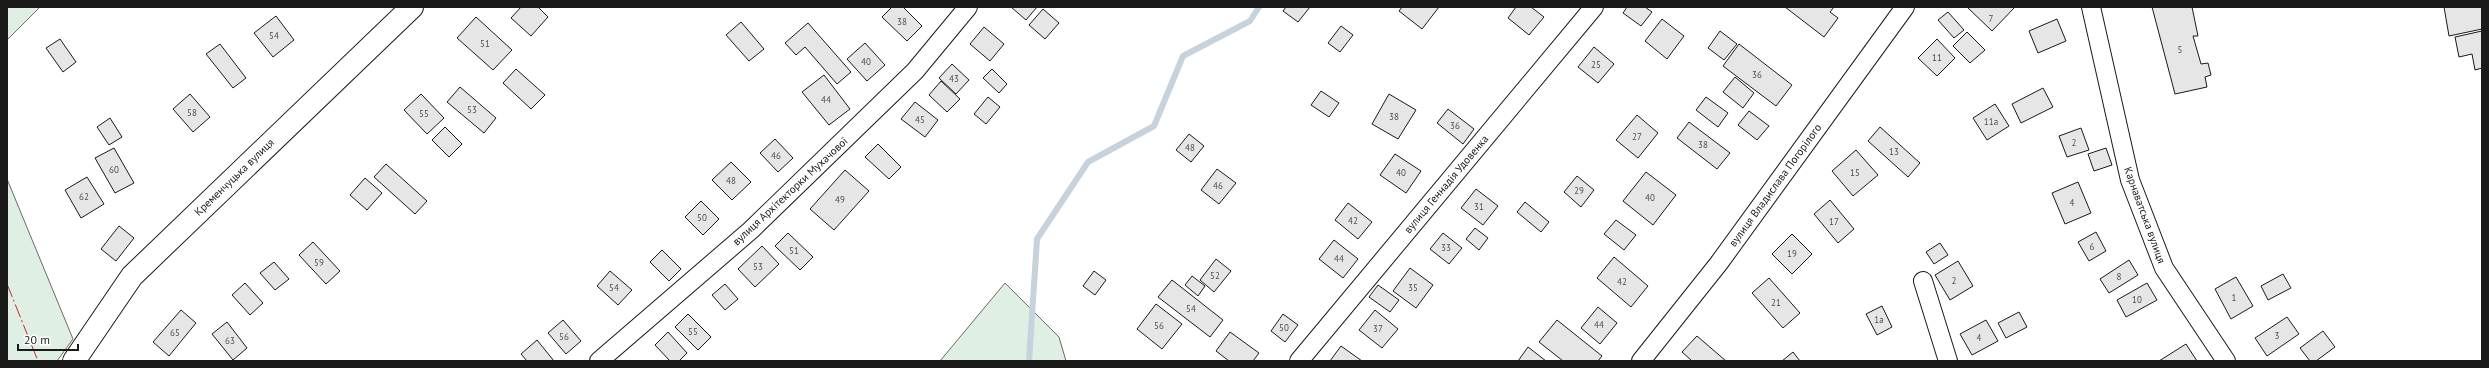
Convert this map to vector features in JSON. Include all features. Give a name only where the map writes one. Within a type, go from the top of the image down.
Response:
[{"type":"street","name":"Кременчуцька вулиця","points":[[74,361],[132,276],[412,7]]},
{"type":"street","name":"вулиця Архітекторки Мухачової","points":[[599,361],[751,230],[915,71],[968,7]]},
{"type":"street","name":"вулиця Геннадія Удовенка","points":[[1299,361],[1594,7]]},
{"type":"street","name":"вулиця Владислава Погорілого","points":[[1641,361],[1719,262],[1905,7]]},
{"type":"street","name":"Карнаватська вулиця","points":[[2091,7],[2130,180],[2164,268],[2226,361]]},
{"type":"street","points":[[1923,281],[1948,361]]},
{"type":"green space","points":[[7,7],[40,7],[7,40]]},
{"type":"green space","points":[[7,179],[73,339],[57,361],[7,361]]},
{"type":"green space","points":[[1005,283],[1059,337],[1066,361],[940,361]]},
{"type":"building","points":[[521,7],[538,7],[548,17],[531,36],[511,18]]},
{"type":"building","points":[[892,7],[903,7],[922,26],[907,41],[882,17]]},
{"type":"building","points":[[1011,7],[1037,7],[1026,20]]},
{"type":"building","points":[[1286,7],[1310,7],[1298,22],[1283,11]]},
{"type":"building","points":[[1402,7],[1439,7],[1422,29],[1399,11]]},
{"type":"building","points":[[1516,7],[1531,7],[1544,17],[1529,35],[1508,18]]},
{"type":"building","points":[[1627,7],[1645,7],[1652,12],[1641,26],[1623,13]]},
{"type":"building","points":[[1785,7],[1834,7],[1830,12],[1838,18],[1824,37]]},
{"type":"building","points":[[1967,7],[2015,7],[1992,31]]},
{"type":"building","points":[[2152,7],[2192,7],[2198,36],[2193,36],[2201,64],[2208,63],[2211,75],[2205,77],[2207,87],[2175,94]]},
{"type":"building","points":[[2444,7],[2482,7],[2482,29],[2449,36]]},
{"type":"building","points":[[1043,9],[1059,23],[1045,39],[1029,25]]},
{"type":"building","points":[[1948,12],[1964,30],[1954,38],[1938,20]]},
{"type":"building","points":[[276,16],[294,40],[273,57],[254,33]]},
{"type":"building","points":[[476,17],[512,50],[493,70],[457,38]]},
{"type":"building","points":[[1662,19],[1684,36],[1667,59],[1645,41]]},
{"type":"building","points":[[2057,19],[2066,41],[2038,53],[2029,31]]},
{"type":"building","points":[[741,22],[764,49],[749,61],[726,35]]},
{"type":"building","points":[[808,23],[851,72],[837,84],[805,47],[796,55],[785,43]]},
{"type":"building","points":[[1341,26],[1353,35],[1340,52],[1328,43]]},
{"type":"building","points":[[984,27],[1004,44],[990,61],[970,44]]},
{"type":"building","points":[[1720,31],[1737,44],[1724,60],[1708,48]]},
{"type":"building","points":[[2482,31],[2482,68],[2475,70],[2472,54],[2459,57],[2455,37]]},
{"type":"building","points":[[1967,32],[1985,50],[1970,63],[1953,46]]},
{"type":"building","points":[[60,39],[76,62],[63,72],[46,48]]},
{"type":"building","points":[[1937,39],[1955,58],[1937,76],[1918,58]]},
{"type":"building","points":[[865,43],[885,65],[867,81],[847,59]]},
{"type":"building","points":[[220,44],[246,78],[233,88],[206,54]]},
{"type":"building","points":[[1739,44],[1792,85],[1776,106],[1723,66]]},
{"type":"building","points":[[1594,47],[1614,64],[1598,83],[1578,67]]},
{"type":"building","points":[[952,64],[969,80],[956,94],[939,78]]},
{"type":"building","points":[[516,69],[545,95],[531,109],[503,83]]},
{"type":"building","points":[[992,69],[1007,84],[999,93],[983,78]]},
{"type":"building","points":[[824,75],[850,109],[829,125],[802,92]]},
{"type":"building","points":[[1735,77],[1754,93],[1743,108],[1723,92]]},
{"type":"building","points":[[941,81],[960,99],[947,112],[929,95]]},
{"type":"building","points":[[460,87],[496,118],[484,133],[447,102]]},
{"type":"building","points":[[2043,88],[2053,107],[2021,123],[2012,104]]},
{"type":"building","points":[[1321,91],[1339,103],[1329,117],[1311,105]]},
{"type":"building","points":[[190,94],[210,117],[193,132],[173,109]]},
{"type":"building","points":[[421,94],[444,118],[427,134],[404,110]]},
{"type":"building","points":[[1389,94],[1416,110],[1398,139],[1372,124]]},
{"type":"building","points":[[988,97],[1000,107],[986,124],[974,114]]},
{"type":"building","points":[[1706,97],[1728,113],[1718,127],[1696,110]]},
{"type":"building","points":[[915,102],[938,120],[925,137],[901,119]]},
{"type":"building","points":[[1995,104],[2009,126],[1987,140],[1973,118]]},
{"type":"building","points":[[1448,109],[1474,129],[1463,144],[1437,123]]},
{"type":"building","points":[[1749,111],[1769,126],[1757,140],[1738,125]]},
{"type":"building","points":[[1637,115],[1658,133],[1638,158],[1616,140]]},
{"type":"building","points":[[110,118],[122,137],[109,145],[97,127]]},
{"type":"building","points":[[1689,122],[1730,153],[1717,169],[1677,138]]},
{"type":"building","points":[[445,127],[462,144],[449,157],[432,140]]},
{"type":"building","points":[[1880,127],[1920,163],[1908,177],[1868,141]]},
{"type":"building","points":[[2081,128],[2089,150],[2067,157],[2059,136]]},
{"type":"building","points":[[1189,134],[1204,146],[1191,162],[1176,150]]},
{"type":"building","points":[[775,139],[793,158],[778,172],[760,153]]},
{"type":"building","points":[[878,144],[901,167],[889,179],[865,157]]},
{"type":"building","points":[[114,148],[134,183],[115,193],[95,158]]},
{"type":"building","points":[[2106,148],[2112,165],[2094,171],[2088,154]]},
{"type":"building","points":[[1856,150],[1878,175],[1853,196],[1832,171]]},
{"type":"building","points":[[1395,154],[1421,171],[1406,193],[1380,175]]},
{"type":"building","points":[[731,162],[751,182],[732,200],[712,180]]},
{"type":"building","points":[[386,164],[427,201],[415,214],[374,177]]},
{"type":"building","points":[[1217,169],[1236,183],[1219,204],[1201,190]]},
{"type":"building","points":[[845,170],[869,191],[834,230],[810,209]]},
{"type":"building","points":[[1646,172],[1676,195],[1653,225],[1623,201]]},
{"type":"building","points":[[1577,176],[1594,190],[1581,207],[1564,192]]},
{"type":"building","points":[[87,177],[104,204],[81,218],[65,190]]},
{"type":"building","points":[[365,178],[382,193],[367,210],[350,195]]},
{"type":"building","points":[[2078,182],[2091,213],[2065,224],[2052,193]]},
{"type":"building","points":[[1476,189],[1498,206],[1483,225],[1461,208]]},
{"type":"building","points":[[1830,200],[1854,229],[1838,243],[1814,214]]},
{"type":"building","points":[[701,201],[719,219],[703,235],[685,217]]},
{"type":"building","points":[[1525,202],[1549,222],[1541,232],[1517,212]]},
{"type":"building","points":[[1348,203],[1372,222],[1358,239],[1335,220]]},
{"type":"building","points":[[1616,220],[1636,235],[1624,250],[1604,234]]},
{"type":"building","points":[[119,226],[134,238],[116,261],[101,249]]},
{"type":"building","points":[[1475,228],[1488,238],[1479,250],[1466,239]]},
{"type":"building","points":[[2096,232],[2106,251],[2089,261],[2078,242]]},
{"type":"building","points":[[788,233],[813,257],[800,270],[775,246]]},
{"type":"building","points":[[1443,233],[1462,248],[1449,264],[1430,249]]},
{"type":"building","points":[[1792,234],[1812,254],[1792,274],[1772,254]]},
{"type":"building","points":[[1334,240],[1358,259],[1343,278],[1319,259]]},
{"type":"building","points":[[313,242],[340,271],[326,284],[299,255]]},
{"type":"building","points":[[1940,243],[1948,255],[1934,264],[1926,252]]},
{"type":"building","points":[[762,246],[779,264],[755,287],[738,269]]},
{"type":"building","points":[[662,250],[681,269],[669,281],[650,262]]},
{"type":"building","points":[[1614,257],[1648,286],[1631,307],[1597,278]]},
{"type":"building","points":[[1216,259],[1231,271],[1214,292],[1200,280]]},
{"type":"building","points":[[2129,260],[2138,275],[2109,293],[2100,279]]},
{"type":"building","points":[[1958,261],[1973,286],[1950,300],[1935,275]]},
{"type":"building","points":[[274,262],[289,279],[275,290],[260,273]]},
{"type":"building","points":[[1410,268],[1433,285],[1416,308],[1393,291]]},
{"type":"building","points":[[610,271],[632,290],[618,305],[597,286]]},
{"type":"building","points":[[1094,271],[1106,280],[1095,295],[1083,286]]},
{"type":"building","points":[[2283,274],[2291,288],[2268,300],[2261,286]]},
{"type":"building","points":[[1192,276],[1205,286],[1198,296],[1185,285]]},
{"type":"building","points":[[2236,277],[2253,306],[2231,319],[2215,289]]},
{"type":"building","points":[[1769,278],[1800,313],[1783,328],[1752,293]]},
{"type":"building","points":[[1172,280],[1223,320],[1210,337],[1158,297]]},
{"type":"building","points":[[245,283],[263,303],[250,315],[232,295]]},
{"type":"building","points":[[2147,283],[2157,300],[2126,317],[2117,300]]},
{"type":"building","points":[[725,284],[738,299],[725,310],[712,295]]},
{"type":"building","points":[[1378,285],[1399,300],[1390,312],[1369,297]]},
{"type":"building","points":[[1156,304],[1182,324],[1162,349],[1137,329]]},
{"type":"building","points":[[1882,306],[1892,327],[1877,335],[1866,314]]},
{"type":"building","points":[[1598,307],[1617,323],[1600,344],[1581,328]]},
{"type":"building","points":[[181,310],[196,323],[169,356],[153,342]]},
{"type":"building","points":[[1375,310],[1398,329],[1382,348],[1359,330]]},
{"type":"building","points":[[2019,312],[2027,327],[2006,338],[1998,323]]},
{"type":"building","points":[[688,314],[711,337],[698,350],[675,327]]},
{"type":"building","points":[[1283,314],[1298,325],[1285,342],[1271,331]]},
{"type":"building","points":[[2287,317],[2299,334],[2267,356],[2255,338]]},
{"type":"building","points":[[563,320],[581,341],[566,354],[548,333]]},
{"type":"building","points":[[1557,320],[1602,356],[1598,361],[1563,361],[1539,342]]},
{"type":"building","points":[[1986,320],[1998,341],[1972,355],[1960,334]]},
{"type":"building","points":[[227,322],[247,348],[233,360],[212,334]]},
{"type":"building","points":[[2323,331],[2335,347],[2316,361],[2310,361],[2300,348]]},
{"type":"building","points":[[668,332],[687,353],[679,361],[670,361],[655,345]]},
{"type":"building","points":[[1230,332],[1259,353],[1253,361],[1229,361],[1216,351]]},
{"type":"building","points":[[1697,336],[1726,361],[1692,361],[1682,352]]},
{"type":"building","points":[[537,340],[554,361],[527,361],[521,354]]},
{"type":"building","points":[[2186,344],[2197,361],[2159,361]]},
{"type":"building","points":[[1341,346],[1362,361],[1330,361]]},
{"type":"building","points":[[1528,347],[1546,361],[1518,361]]},
{"type":"building","points":[[1793,352],[1800,361],[1782,361]]},
{"type":"waterway","points":[[1029,361],[1037,239],[1088,162],[1154,126],[1183,56],[1250,21],[1259,7]]},
{"type":"power","points":[[7,284],[38,361]]}]
